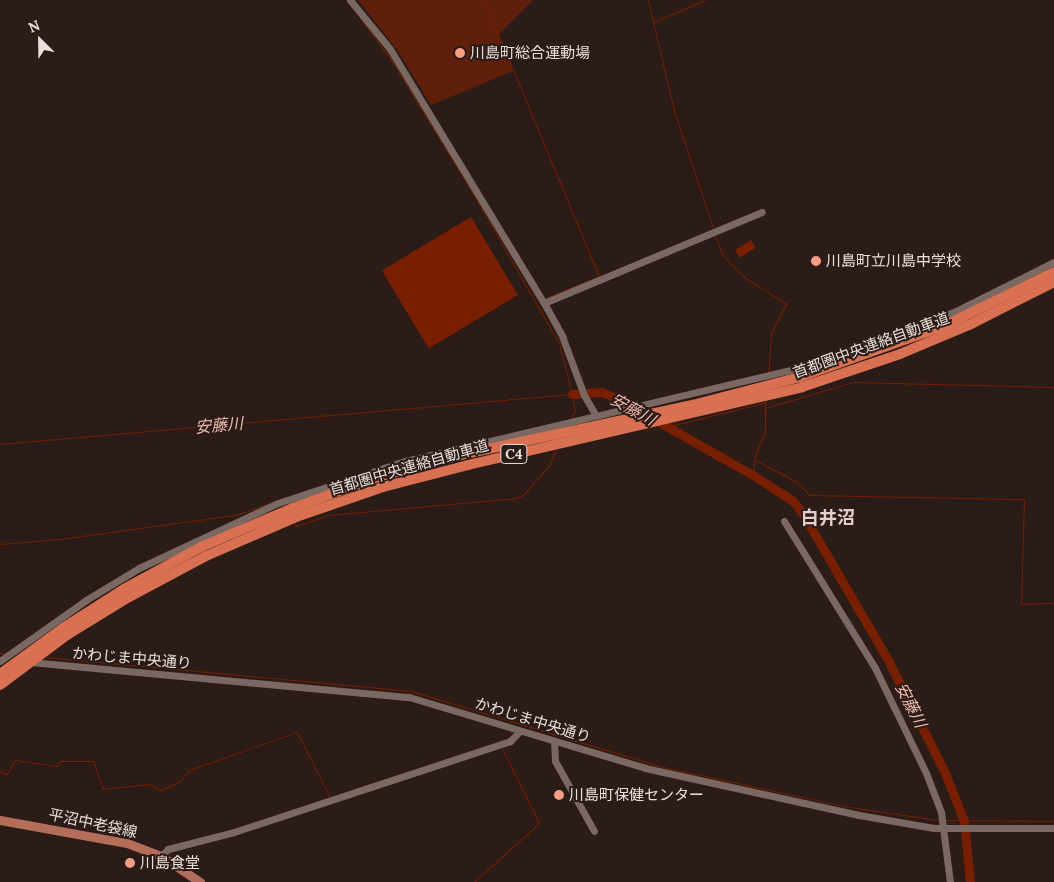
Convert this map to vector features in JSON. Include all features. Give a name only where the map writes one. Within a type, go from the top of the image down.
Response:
[{"type":"highway","name":"首都圏中央連絡自動車道","points":[[0,674],[63,628],[131,585],[201,547],[292,508],[378,477],[465,454],[700,403],[800,377],[946,325],[1054,272]]},
{"type":"highway","name":"首都圏中央連絡自動車道","points":[[0,685],[67,635],[129,597],[206,556],[296,517],[383,487],[468,465],[802,388],[909,350],[969,325],[1054,282]]},
{"type":"main road","name":"平沼中老袋線","points":[[0,820],[94,835],[161,856],[200,882]]},
{"type":"street","points":[[350,0],[393,54],[544,303],[562,336],[584,395],[596,416]]},
{"type":"street","points":[[544,303],[762,212]]},
{"type":"street","points":[[1,660],[86,600],[139,568],[270,506],[368,471],[596,416],[755,381],[844,355],[956,310],[1054,262]]},
{"type":"street","points":[[784,521],[803,547],[886,688],[933,790],[944,828],[950,882]]},
{"type":"street","name":"かわじま中央通り","points":[[1,660],[409,697],[554,742],[696,780],[859,815],[955,829],[1054,828]]},
{"type":"street","points":[[161,856],[168,849],[234,832],[510,741],[520,731]]},
{"type":"street","points":[[554,742],[555,762],[594,831]]},
{"type":"shaded area","name":"川島町総合運動場","points":[[358,0],[533,0],[498,35],[513,71],[431,105],[398,51]]},
{"type":"shaded area","points":[[471,217],[518,295],[429,349],[382,271]]},
{"type":"shaded area","points":[[751,240],[756,248],[740,258],[735,250]]},
{"type":"waterway","points":[[484,0],[599,276],[546,298]]},
{"type":"waterway","points":[[648,0],[673,107],[714,230]]},
{"type":"waterway","points":[[653,22],[705,0]]},
{"type":"waterway","points":[[361,19],[392,61],[471,190],[559,343],[575,411],[571,418]]},
{"type":"waterway","points":[[714,234],[722,253],[744,277],[786,304],[771,334],[768,373]]},
{"type":"waterway","points":[[765,408],[853,382],[1054,387]]},
{"type":"waterway","name":"安藤川","points":[[572,394],[602,392],[622,401],[753,475],[793,501],[803,514],[889,662],[945,773],[964,821],[970,882]]},
{"type":"waterway","name":"安藤川","points":[[0,444],[572,394]]},
{"type":"waterway","points":[[753,475],[754,459],[765,431],[765,399]]},
{"type":"waterway","points":[[666,427],[764,403]]},
{"type":"waterway","points":[[295,523],[296,526],[328,515],[517,498],[524,494],[550,464],[555,450]]},
{"type":"waterway","points":[[755,460],[797,482],[809,495],[1024,499],[1021,604],[1054,603]]},
{"type":"waterway","points":[[0,544],[60,539],[236,515],[285,498]]},
{"type":"waterway","points":[[0,653],[5,653]]},
{"type":"waterway","points":[[46,657],[411,691],[663,767],[843,806],[938,820]]},
{"type":"waterway","points":[[0,772],[7,774],[15,760],[57,766],[60,761],[93,761],[103,789],[149,784],[160,790],[179,782],[189,770],[297,732],[330,797]]},
{"type":"waterway","points":[[357,788],[500,743]]},
{"type":"waterway","points":[[474,882],[539,823],[501,746]]},
{"type":"waterway","points":[[945,820],[1054,821]]},
{"type":"place","name":"川島町総合運動場","points":[[460,53]]},
{"type":"place","name":"川島町立川島中学校","points":[[816,261]]},
{"type":"place","name":"川島町保健センター","points":[[559,795]]},
{"type":"place","name":"川島食堂","points":[[130,863]]},
{"type":"district","name":"白井沼","points":[[828,518]]}]
